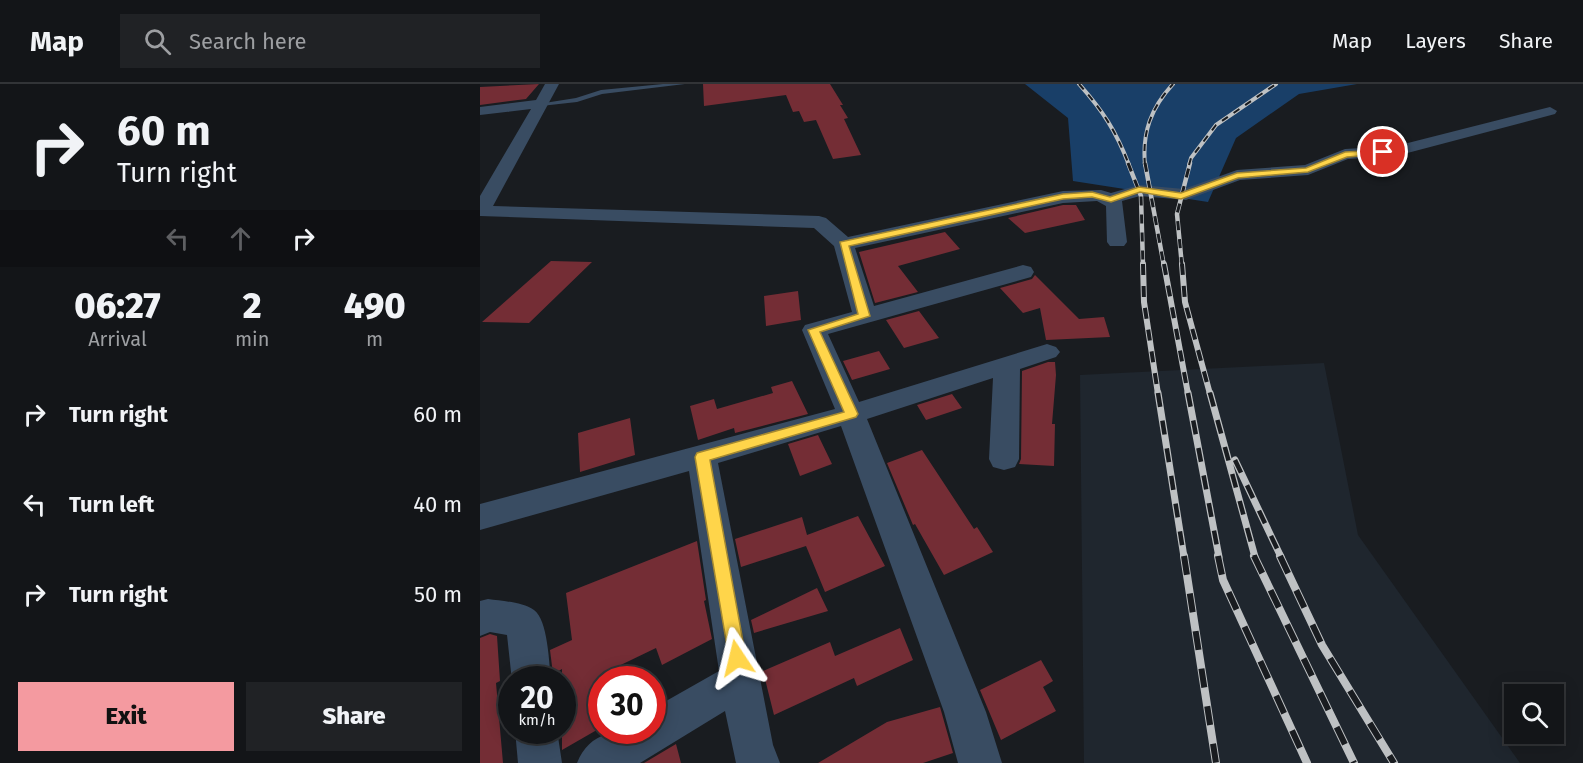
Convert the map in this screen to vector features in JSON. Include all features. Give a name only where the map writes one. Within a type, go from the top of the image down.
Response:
[{"type":"street","points":[[480,111],[547,94]]},
{"type":"street","points":[[547,94],[481,211],[819,222],[843,244],[865,316]]},
{"type":"street","points":[[1111,200],[1139,190],[1186,195],[1237,175],[1308,170],[1345,154],[1396,151],[1550,111]]},
{"type":"street","points":[[843,244],[1063,197],[1092,194],[1111,200],[1115,204],[1117,242]]},
{"type":"street","points":[[980,763],[965,712],[851,414],[814,330],[1023,272]]},
{"type":"street","points":[[480,517],[851,414],[1047,352]]},
{"type":"street","points":[[1004,459],[1007,364]]},
{"type":"street","points":[[702,457],[752,745],[758,763]]},
{"type":"street","points":[[480,619],[488,615],[520,621],[525,626],[529,666]]},
{"type":"street","points":[[599,763],[741,681]]},
{"type":"street","points":[[538,744],[540,763]]},
{"type":"lane","points":[[547,94],[577,100],[601,92],[682,84]]},
{"type":"shaded area","points":[[1025,84],[1357,84],[1299,94],[1236,138],[1208,202],[1073,181],[1068,118]]},
{"type":"shaded area","points":[[1324,363],[1358,535],[1504,740],[1504,744],[1506,744],[1520,763],[1084,763],[1080,375]]},
{"type":"building","points":[[539,84],[526,99],[480,105],[480,87]]},
{"type":"building","points":[[703,84],[830,84],[843,105],[840,105],[848,118],[844,119],[861,155],[833,159],[816,120],[804,122],[799,111],[793,112],[786,95],[704,106]]},
{"type":"building","points":[[1063,205],[1076,205],[1085,220],[1025,233],[1008,218]]},
{"type":"building","points":[[945,232],[960,249],[898,266],[918,292],[875,303],[859,252]]},
{"type":"building","points":[[551,261],[592,262],[529,323],[482,322]]},
{"type":"building","points":[[1035,275],[1079,319],[1104,317],[1110,337],[1046,340],[1040,308],[1023,313],[1000,288],[1032,279]]},
{"type":"building","points":[[798,291],[801,320],[766,326],[764,296]]},
{"type":"building","points":[[919,311],[939,338],[904,348],[886,320]]},
{"type":"building","points":[[879,351],[890,369],[852,380],[843,361]]},
{"type":"building","points":[[1048,362],[1055,362],[1056,375],[1052,424],[1055,424],[1054,466],[1019,464],[1021,459],[1022,371]]},
{"type":"building","points":[[792,381],[808,414],[735,433],[734,428],[698,440],[690,406],[714,399],[717,409],[773,393],[771,387]]},
{"type":"building","points":[[952,394],[962,408],[926,420],[917,405]]},
{"type":"building","points":[[630,418],[635,455],[580,472],[578,433]]},
{"type":"building","points":[[818,435],[832,464],[800,476],[788,444]]},
{"type":"building","points":[[922,450],[974,529],[977,527],[993,552],[944,575],[915,524],[913,525],[887,463]]},
{"type":"building","points":[[858,516],[885,566],[825,592],[806,546],[741,567],[735,539],[802,517],[807,535]]},
{"type":"building","points":[[697,541],[706,600],[704,601],[712,639],[662,665],[656,648],[619,666],[588,666],[588,735],[576,742],[576,666],[552,666],[550,650],[572,640],[566,593]]},
{"type":"building","points":[[817,588],[828,611],[754,633],[751,620]]},
{"type":"building","points":[[900,628],[913,660],[857,686],[854,678],[774,715],[763,671],[830,642],[835,656]]},
{"type":"building","points":[[490,634],[497,636],[498,744],[501,744],[503,763],[480,763],[480,638]]},
{"type":"building","points":[[1041,660],[1053,681],[1043,687],[1056,711],[1001,740],[980,690]]},
{"type":"building","points":[[940,707],[953,753],[923,763],[818,763],[887,722]]},
{"type":"building","points":[[562,744],[572,744],[562,750]]},
{"type":"building","points":[[676,744],[681,763],[644,763]]},
{"type":"railway","points":[[1079,84],[1108,122],[1129,165]]},
{"type":"railway","points":[[1145,165],[1145,142],[1150,121],[1159,102],[1173,84]]},
{"type":"railway","points":[[1189,165],[1191,158],[1216,125],[1276,84]]},
{"type":"railway","points":[[1128,163],[1141,196],[1143,266]]},
{"type":"railway","points":[[1145,163],[1164,266]]},
{"type":"railway","points":[[1182,266],[1177,214],[1190,163]]},
{"type":"railway","points":[[1143,264],[1144,302],[1158,394]]},
{"type":"railway","points":[[1164,264],[1188,394]]},
{"type":"railway","points":[[1182,264],[1185,302],[1210,394]]},
{"type":"railway","points":[[1158,393],[1184,557]]},
{"type":"railway","points":[[1188,393],[1219,557]]},
{"type":"railway","points":[[1210,393],[1255,557]]},
{"type":"railway","points":[[1235,460],[1281,557]]},
{"type":"railway","points":[[1184,556],[1216,763]]},
{"type":"railway","points":[[1218,556],[1223,580],[1307,763]]},
{"type":"railway","points":[[1254,556],[1354,763]]},
{"type":"railway","points":[[1280,556],[1322,645],[1394,763]]},
{"type":"route","points":[[737,658],[702,457],[851,414],[814,330],[865,316],[843,244],[1063,197],[1092,194],[1106,196],[1111,200],[1139,190],[1181,196],[1237,175],[1308,170],[1323,166],[1328,160],[1345,154],[1383,152]]}]
